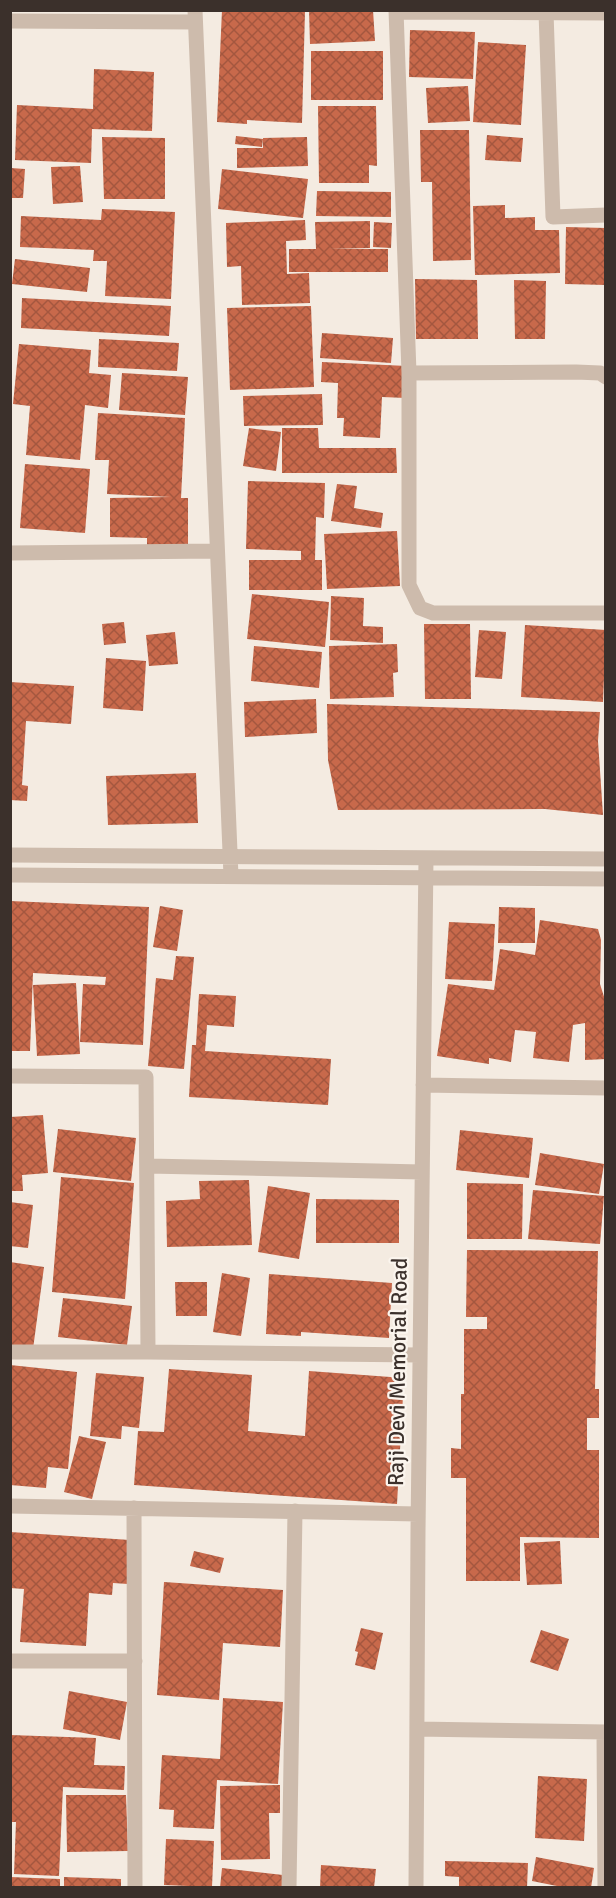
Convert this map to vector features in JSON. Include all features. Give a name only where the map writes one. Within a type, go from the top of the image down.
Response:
[{"type":"street","points":[[606,13],[396,11],[409,373],[409,585],[420,608],[433,613],[606,613]]},
{"type":"street","points":[[546,12],[553,217],[606,215]]},
{"type":"street","points":[[10,21],[195,16],[231,876]]},
{"type":"street","points":[[409,373],[600,373],[606,377]]},
{"type":"street","points":[[10,553],[217,551]]},
{"type":"street","points":[[10,855],[606,859]]},
{"type":"street","name":"Raji Devi Memorial Road","points":[[416,1887],[426,858]]},
{"type":"street","points":[[10,875],[606,879]]},
{"type":"street","points":[[10,1076],[146,1077],[148,1352]]},
{"type":"street","points":[[423,1085],[606,1088]]},
{"type":"street","points":[[148,1166],[422,1172]]},
{"type":"street","points":[[10,1352],[420,1355]]},
{"type":"street","points":[[10,1506],[418,1514]]},
{"type":"street","points":[[134,1508],[135,1887]]},
{"type":"street","points":[[289,1887],[295,1511]]},
{"type":"street","points":[[10,1661],[135,1661]]},
{"type":"street","points":[[417,1730],[605,1732],[605,1887]]},
{"type":"building","points":[[222,10],[305,11],[302,123],[247,120],[247,124],[217,122]]},
{"type":"building","points":[[309,10],[373,10],[375,41],[310,44]]},
{"type":"building","points":[[410,30],[475,32],[473,79],[409,77]]},
{"type":"building","points":[[478,42],[526,45],[521,125],[473,122]]},
{"type":"building","points":[[311,51],[383,51],[383,100],[311,100]]},
{"type":"building","points":[[94,69],[154,72],[152,131],[92,129],[91,163],[15,160],[17,105],[93,109]]},
{"type":"building","points":[[468,86],[470,121],[428,123],[426,88]]},
{"type":"building","points":[[318,106],[376,106],[377,166],[369,165],[369,183],[319,183]]},
{"type":"building","points":[[420,130],[469,130],[471,260],[433,261],[432,182],[421,182]]},
{"type":"building","points":[[487,135],[523,138],[521,162],[485,160]]},
{"type":"building","points":[[236,136],[263,139],[262,147],[235,144]]},
{"type":"building","points":[[102,137],[165,138],[165,199],[104,199]]},
{"type":"building","points":[[307,137],[308,166],[237,168],[237,148],[263,148],[263,138]]},
{"type":"building","points":[[80,166],[83,202],[53,204],[51,167]]},
{"type":"building","points":[[11,168],[25,169],[23,198],[10,198]]},
{"type":"building","points":[[222,169],[308,179],[303,218],[218,209]]},
{"type":"building","points":[[317,191],[391,192],[391,217],[316,216]]},
{"type":"building","points":[[505,205],[505,218],[535,217],[535,230],[559,230],[560,273],[475,275],[473,206]]},
{"type":"building","points":[[102,209],[175,212],[171,299],[105,296],[107,261],[93,261],[94,250],[20,247],[21,216],[101,220]]},
{"type":"building","points":[[305,220],[306,240],[286,241],[287,274],[309,273],[310,303],[242,305],[241,266],[227,267],[226,223]]},
{"type":"building","points":[[370,221],[370,248],[330,249],[388,249],[388,272],[289,272],[289,249],[316,249],[315,222]]},
{"type":"building","points":[[374,222],[392,223],[391,248],[373,247]]},
{"type":"building","points":[[566,227],[606,228],[606,285],[565,284]]},
{"type":"building","points":[[15,259],[90,268],[87,292],[12,284]]},
{"type":"building","points":[[415,279],[477,280],[478,339],[416,339]]},
{"type":"building","points":[[514,280],[546,281],[545,339],[515,339]]},
{"type":"building","points":[[22,298],[171,306],[169,336],[21,328]]},
{"type":"building","points":[[311,306],[314,387],[230,390],[227,308]]},
{"type":"building","points":[[322,333],[393,338],[391,363],[320,358]]},
{"type":"building","points":[[99,339],[179,343],[177,371],[98,367]]},
{"type":"building","points":[[19,344],[91,350],[89,373],[111,375],[108,408],[85,405],[80,460],[26,455],[30,406],[13,404]]},
{"type":"building","points":[[322,362],[407,366],[406,398],[382,397],[380,438],[343,436],[344,418],[337,418],[338,383],[321,382]]},
{"type":"building","points":[[122,373],[188,377],[185,415],[119,410]]},
{"type":"building","points":[[322,394],[323,425],[244,426],[243,396]]},
{"type":"building","points":[[98,413],[185,418],[181,498],[188,498],[188,545],[147,545],[147,538],[110,537],[110,498],[171,497],[107,494],[109,460],[95,460]]},
{"type":"building","points":[[249,428],[281,432],[276,471],[243,466]]},
{"type":"building","points":[[282,428],[318,428],[319,448],[396,448],[397,473],[282,473]]},
{"type":"building","points":[[25,464],[90,469],[85,533],[20,528]]},
{"type":"building","points":[[248,481],[325,483],[324,518],[316,517],[315,560],[322,560],[322,590],[249,590],[249,560],[301,560],[301,551],[246,549]]},
{"type":"building","points":[[337,484],[357,486],[354,508],[383,513],[381,528],[331,521]]},
{"type":"building","points":[[397,531],[400,586],[327,589],[324,534]]},
{"type":"building","points":[[252,594],[329,602],[325,647],[247,639]]},
{"type":"building","points":[[331,596],[364,598],[363,626],[383,627],[383,643],[330,640]]},
{"type":"building","points":[[124,622],[126,643],[104,645],[102,624]]},
{"type":"building","points":[[424,624],[470,624],[471,699],[425,699]]},
{"type":"building","points":[[525,625],[606,630],[603,702],[521,697]]},
{"type":"building","points":[[479,630],[506,632],[502,679],[475,677]]},
{"type":"building","points":[[175,632],[178,664],[149,666],[146,635]]},
{"type":"building","points":[[397,644],[398,672],[393,673],[394,697],[330,699],[329,646]]},
{"type":"building","points":[[254,646],[322,652],[319,688],[251,681]]},
{"type":"building","points":[[106,658],[146,661],[143,711],[103,708]]},
{"type":"building","points":[[10,682],[74,686],[71,724],[26,721],[22,785],[28,786],[27,801],[10,800]]},
{"type":"building","points":[[316,699],[317,733],[245,737],[244,702]]},
{"type":"building","points":[[327,704],[600,712],[598,741],[603,815],[545,809],[338,810],[328,760]]},
{"type":"building","points":[[196,773],[198,823],[108,825],[106,776]]},
{"type":"building","points":[[10,901],[149,907],[143,1045],[80,1042],[83,984],[105,985],[106,977],[33,973],[30,1051],[10,1051]]},
{"type":"building","points":[[160,906],[183,910],[177,951],[153,947]]},
{"type":"building","points":[[499,907],[535,908],[535,943],[498,943]]},
{"type":"building","points":[[540,920],[598,929],[601,940],[600,984],[606,1003],[606,1059],[585,1060],[585,1023],[573,1025],[569,1062],[533,1058],[536,1032],[515,1030],[511,1062],[489,1058],[489,1064],[437,1056],[448,984],[494,990],[500,949],[535,955]]},
{"type":"building","points":[[449,922],[495,924],[492,981],[445,979]]},
{"type":"building","points":[[176,956],[194,957],[184,1069],[148,1066],[156,978],[173,980]]},
{"type":"building","points":[[76,983],[80,1054],[37,1056],[33,985]]},
{"type":"building","points":[[199,994],[236,996],[234,1027],[207,1025],[205,1051],[331,1059],[328,1105],[189,1097],[192,1045],[196,1045]]},
{"type":"building","points":[[43,1115],[48,1173],[22,1175],[23,1191],[10,1191],[10,1117]]},
{"type":"building","points":[[58,1129],[136,1138],[131,1181],[53,1172]]},
{"type":"building","points":[[460,1130],[533,1138],[529,1178],[456,1170]]},
{"type":"building","points":[[540,1153],[604,1164],[599,1194],[535,1185]]},
{"type":"building","points":[[61,1177],[134,1183],[125,1299],[52,1292]]},
{"type":"building","points":[[249,1180],[252,1245],[167,1247],[166,1201],[200,1199],[199,1181]]},
{"type":"building","points":[[467,1183],[523,1184],[522,1239],[467,1239]]},
{"type":"building","points":[[268,1186],[310,1193],[299,1259],[258,1252]]},
{"type":"building","points":[[533,1190],[604,1196],[600,1244],[528,1239]]},
{"type":"building","points":[[316,1199],[399,1200],[399,1243],[316,1243]]},
{"type":"building","points":[[10,1202],[33,1205],[28,1248],[10,1246]]},
{"type":"building","points":[[467,1250],[598,1251],[595,1389],[599,1389],[599,1418],[587,1418],[587,1450],[599,1450],[599,1538],[520,1537],[520,1581],[466,1581],[466,1478],[451,1478],[451,1448],[461,1449],[464,1329],[487,1329],[487,1317],[466,1317]]},
{"type":"building","points":[[10,1262],[44,1267],[33,1349],[10,1346]]},
{"type":"building","points":[[222,1273],[250,1278],[241,1336],[213,1332]]},
{"type":"building","points":[[269,1274],[392,1283],[389,1338],[301,1332],[301,1336],[266,1334]]},
{"type":"building","points":[[175,1282],[207,1282],[207,1316],[176,1316]]},
{"type":"building","points":[[63,1298],[132,1306],[127,1345],[58,1337]]},
{"type":"building","points":[[10,1365],[77,1372],[68,1469],[48,1467],[46,1488],[10,1485]]},
{"type":"building","points":[[169,1369],[252,1375],[248,1431],[305,1436],[309,1371],[404,1378],[397,1504],[134,1485],[138,1431],[164,1432]]},
{"type":"building","points":[[96,1373],[144,1377],[139,1428],[122,1426],[121,1439],[90,1436]]},
{"type":"building","points":[[79,1436],[106,1442],[92,1499],[64,1492]]},
{"type":"building","points":[[10,1532],[130,1540],[128,1584],[113,1583],[112,1595],[89,1593],[86,1646],[20,1642],[24,1589],[10,1588]]},
{"type":"building","points":[[560,1541],[562,1584],[527,1585],[524,1543]]},
{"type":"building","points":[[194,1551],[224,1558],[220,1573],[190,1566]]},
{"type":"building","points":[[164,1582],[283,1590],[280,1647],[223,1643],[219,1700],[157,1695]]},
{"type":"building","points":[[361,1628],[383,1633],[375,1670],[355,1665],[358,1652],[355,1651]]},
{"type":"building","points":[[541,1630],[569,1639],[558,1671],[530,1662]]},
{"type":"building","points":[[69,1691],[127,1702],[120,1740],[63,1729]]},
{"type":"building","points":[[223,1698],[283,1702],[278,1784],[217,1780],[214,1829],[173,1827],[174,1810],[159,1809],[162,1755],[220,1759]]},
{"type":"building","points":[[10,1735],[96,1738],[94,1765],[125,1766],[124,1790],[63,1787],[59,1876],[14,1874],[16,1822],[10,1822]]},
{"type":"building","points":[[538,1776],[587,1779],[584,1841],[535,1838]]},
{"type":"building","points":[[280,1785],[280,1813],[269,1813],[270,1859],[221,1860],[220,1786]]},
{"type":"building","points":[[66,1795],[126,1795],[128,1851],[67,1852]]},
{"type":"building","points":[[166,1839],[214,1841],[212,1887],[164,1885]]},
{"type":"building","points":[[536,1857],[594,1868],[591,1888],[567,1888],[532,1881]]},
{"type":"building","points":[[445,1861],[528,1863],[527,1888],[459,1888],[459,1877],[445,1876]]},
{"type":"building","points":[[321,1865],[376,1869],[374,1888],[320,1888]]},
{"type":"building","points":[[222,1868],[283,1875],[282,1888],[220,1888]]},
{"type":"building","points":[[10,1877],[60,1879],[60,1888],[10,1888]]},
{"type":"building","points":[[64,1877],[121,1879],[121,1888],[64,1888]]}]
